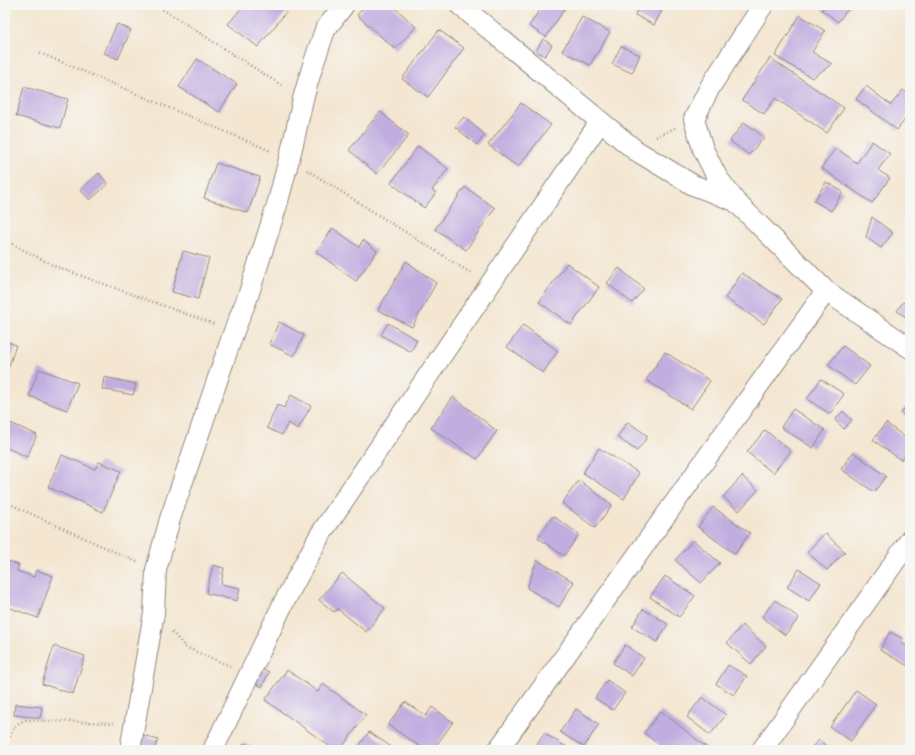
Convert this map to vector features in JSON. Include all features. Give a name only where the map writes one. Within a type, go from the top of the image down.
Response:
[{"type":"street","points":[[130,750],[154,613],[156,570],[191,456],[234,331],[248,296],[277,205],[303,99],[325,30],[344,5]]},
{"type":"street","points":[[460,5],[635,150],[693,184],[736,200]]},
{"type":"street","points":[[763,5],[710,87],[694,119],[702,148],[718,177],[736,200],[826,291],[910,348]]},
{"type":"street","points":[[213,750],[283,604],[320,535],[600,122]]},
{"type":"street","points":[[498,750],[826,291]]},
{"type":"street","points":[[762,750],[910,540]]},
{"type":"path","points":[[156,5],[303,99]]},
{"type":"path","points":[[635,150],[650,140],[694,119]]},
{"type":"path","points":[[5,240],[54,266],[234,331]]},
{"type":"path","points":[[5,502],[156,570]]},
{"type":"path","points":[[154,613],[186,647],[249,675]]},
{"type":"path","points":[[5,748],[16,725],[26,720],[134,723]]},
{"type":"building","points":[[244,5],[279,5],[287,11],[258,47],[228,24]]},
{"type":"building","points":[[366,5],[392,5],[416,27],[395,49],[357,15]]},
{"type":"building","points":[[543,5],[560,5],[565,8],[546,37],[529,26]]},
{"type":"building","points":[[640,5],[661,5],[664,7],[654,25],[635,15]]},
{"type":"building","points":[[825,5],[851,5],[838,22],[822,10]]},
{"type":"building","points":[[800,15],[825,31],[812,52],[832,64],[812,78],[775,56]]},
{"type":"building","points":[[582,17],[610,32],[590,65],[562,51]]},
{"type":"building","points":[[117,24],[131,30],[118,59],[104,53]]},
{"type":"building","points":[[439,30],[464,48],[428,97],[402,79]]},
{"type":"building","points":[[543,39],[552,45],[545,56],[536,51]]},
{"type":"building","points":[[621,46],[640,55],[632,73],[612,64]]},
{"type":"building","points":[[770,58],[844,108],[827,133],[775,98],[764,114],[742,100]]},
{"type":"building","points":[[197,59],[237,84],[219,112],[179,87]]},
{"type":"building","points":[[866,86],[891,105],[903,90],[910,95],[910,113],[897,130],[856,99]]},
{"type":"building","points":[[24,87],[68,99],[60,128],[16,116]]},
{"type":"building","points":[[521,103],[551,125],[518,167],[488,145]]},
{"type":"building","points":[[380,112],[409,135],[377,174],[349,150]]},
{"type":"building","points":[[464,117],[485,135],[477,145],[455,127]]},
{"type":"building","points":[[744,122],[764,137],[749,155],[730,141]]},
{"type":"building","points":[[872,141],[890,154],[878,170],[890,178],[872,203],[821,168],[836,148],[857,163]]},
{"type":"building","points":[[418,146],[448,169],[432,190],[436,193],[424,208],[391,183]]},
{"type":"building","points":[[216,163],[260,177],[248,213],[204,198]]},
{"type":"building","points":[[99,173],[108,184],[90,200],[80,190]]},
{"type":"building","points":[[826,182],[843,192],[831,211],[814,201]]},
{"type":"building","points":[[465,187],[495,208],[466,250],[435,229]]},
{"type":"building","points":[[872,217],[893,233],[881,248],[866,237]]},
{"type":"building","points":[[333,228],[359,247],[363,240],[377,251],[356,281],[316,252]]},
{"type":"building","points":[[183,251],[209,258],[198,299],[172,292]]},
{"type":"building","points":[[406,261],[436,283],[412,327],[378,310]]},
{"type":"building","points":[[567,263],[599,287],[571,325],[539,302]]},
{"type":"building","points":[[619,268],[644,289],[632,303],[607,283]]},
{"type":"building","points":[[742,273],[782,299],[764,324],[725,298]]},
{"type":"building","points":[[903,302],[910,307],[910,320],[897,311]]},
{"type":"building","points":[[279,322],[304,335],[294,356],[269,344]]},
{"type":"building","points":[[388,323],[417,340],[411,352],[381,335]]},
{"type":"building","points":[[523,325],[558,351],[543,373],[507,347]]},
{"type":"building","points":[[5,341],[16,345],[8,369],[5,367]]},
{"type":"building","points":[[843,346],[870,366],[855,385],[828,365]]},
{"type":"building","points":[[665,352],[710,381],[691,409],[646,380]]},
{"type":"building","points":[[39,369],[78,383],[67,410],[29,396]]},
{"type":"building","points":[[104,377],[136,384],[133,395],[102,389]]},
{"type":"building","points":[[821,379],[844,394],[830,414],[807,399]]},
{"type":"building","points":[[291,395],[311,406],[298,429],[288,423],[282,435],[267,428],[277,405],[284,408]]},
{"type":"building","points":[[453,397],[497,431],[477,459],[431,428]]},
{"type":"building","points":[[910,401],[910,419],[901,413]]},
{"type":"building","points":[[793,409],[825,430],[813,448],[781,427]]},
{"type":"building","points":[[843,411],[852,420],[844,429],[835,420]]},
{"type":"building","points":[[8,422],[37,435],[27,457],[5,447],[5,429]]},
{"type":"building","points":[[628,422],[648,436],[637,451],[617,437]]},
{"type":"building","points":[[886,423],[910,441],[910,449],[901,460],[873,440]]},
{"type":"building","points":[[765,430],[791,451],[773,473],[747,452]]},
{"type":"building","points":[[599,448],[639,473],[624,499],[583,473]]},
{"type":"building","points":[[853,452],[886,476],[874,492],[841,469]]},
{"type":"building","points":[[62,455],[95,469],[99,462],[121,471],[103,512],[48,487]]},
{"type":"building","points":[[742,476],[758,490],[739,511],[723,497]]},
{"type":"building","points":[[579,480],[612,505],[595,528],[562,503]]},
{"type":"building","points":[[713,507],[750,533],[735,554],[698,527]]},
{"type":"building","points":[[553,516],[579,534],[564,556],[538,538]]},
{"type":"building","points":[[825,533],[845,552],[827,570],[807,552]]},
{"type":"building","points":[[693,540],[720,563],[701,583],[675,560]]},
{"type":"building","points":[[5,560],[19,565],[17,571],[34,577],[36,570],[53,576],[38,618],[5,606]]},
{"type":"building","points":[[537,560],[574,582],[559,607],[527,588]]},
{"type":"building","points":[[213,565],[224,568],[221,584],[240,588],[237,601],[206,593]]},
{"type":"building","points":[[799,569],[821,583],[809,601],[787,587]]},
{"type":"building","points":[[342,573],[385,608],[366,632],[338,609],[334,612],[319,600]]},
{"type":"building","points":[[665,576],[695,596],[679,617],[650,597]]},
{"type":"building","points":[[775,600],[799,618],[785,635],[762,617]]},
{"type":"building","points":[[643,609],[668,624],[657,642],[632,627]]},
{"type":"building","points":[[742,625],[766,646],[751,664],[727,643]]},
{"type":"building","points":[[890,632],[903,639],[901,643],[910,648],[910,667],[880,650]]},
{"type":"building","points":[[625,645],[644,658],[632,676],[613,663]]},
{"type":"building","points":[[54,646],[85,656],[73,694],[42,684]]},
{"type":"building","points":[[728,665],[747,676],[734,695],[716,684]]},
{"type":"building","points":[[259,668],[269,672],[262,687],[253,682]]},
{"type":"building","points":[[287,670],[318,692],[323,684],[366,715],[340,750],[335,750],[265,700]]},
{"type":"building","points":[[607,680],[625,693],[613,710],[595,698]]},
{"type":"building","points":[[856,690],[876,704],[851,741],[830,727]]},
{"type":"building","points":[[702,697],[726,715],[710,735],[687,717]]},
{"type":"building","points":[[405,702],[426,716],[432,707],[453,722],[433,750],[425,750],[388,725]]},
{"type":"building","points":[[15,704],[42,707],[40,718],[14,715]]},
{"type":"building","points":[[576,709],[599,724],[584,747],[560,732]]},
{"type":"building","points":[[661,711],[710,750],[666,750],[644,733]]},
{"type":"building","points":[[369,732],[396,750],[356,750]]},
{"type":"building","points":[[544,733],[571,750],[533,750]]},
{"type":"building","points":[[143,735],[158,740],[154,750],[139,746]]},
{"type":"building","points":[[819,740],[831,750],[809,750]]},
{"type":"building","points":[[244,743],[257,750],[240,750]]}]
